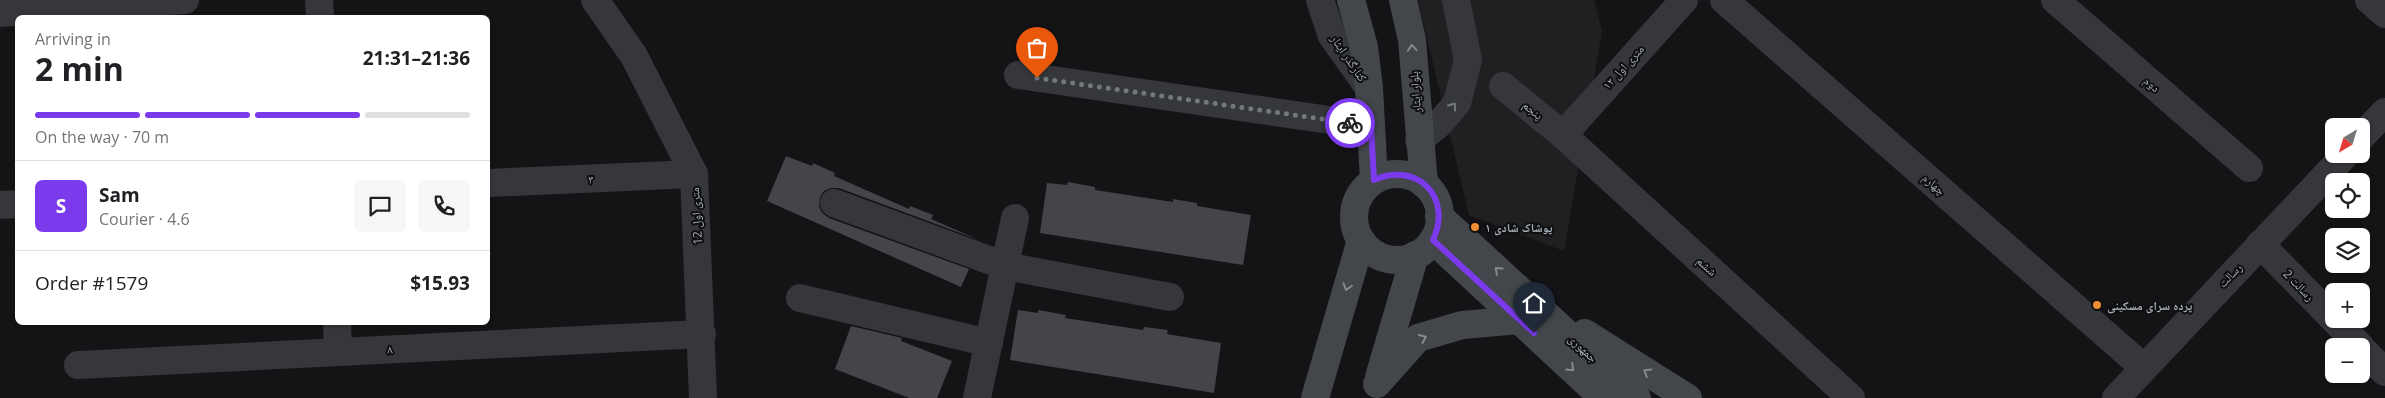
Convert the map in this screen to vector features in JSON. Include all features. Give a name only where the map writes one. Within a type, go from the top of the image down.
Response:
[{"type":"main road","points":[[1351,0],[1364,48],[1369,88],[1374,180]]},
{"type":"main road","name":"بلوار ایثار","points":[[1403,0],[1412,40],[1424,184]]},
{"type":"main road","points":[[1375,391],[1429,237],[1435,199],[1424,184],[1405,175],[1384,176],[1374,180],[1363,190],[1357,201],[1354,214],[1355,228],[1369,250],[1391,259],[1404,259],[1429,237]]},
{"type":"main road","name":"جمهوری","points":[[1429,237],[1637,398]]},
{"type":"main road","points":[[1315,398],[1361,240]]},
{"type":"main road","points":[[1375,391],[1418,338],[1523,308],[1688,398]]},
{"type":"main road","name":"جمهوری","points":[[1523,308],[1603,398]]},
{"type":"street","points":[[0,13],[185,0]]},
{"type":"street","points":[[319,0],[320,15]]},
{"type":"street","name":"12 متری اول","points":[[595,0],[634,56],[694,174],[702,334],[703,398]]},
{"type":"street","name":"کنارگذر ایثار","points":[[1320,0],[1332,36],[1369,88]]},
{"type":"street","points":[[1419,140],[1439,124],[1457,103],[1468,60],[1456,0]]},
{"type":"street","name":"۱۲ متری اول","points":[[1563,135],[1684,0]]},
{"type":"street","name":"چهارم","points":[[1724,0],[2143,367]]},
{"type":"street","name":"دوم","points":[[2055,0],[2249,168]]},
{"type":"street","points":[[2368,0],[2385,14]]},
{"type":"street","points":[[1018,75],[1371,126]]},
{"type":"street","name":"پنجم","points":[[1503,86],[1563,135]]},
{"type":"street","points":[[2370,128],[2385,112]]},
{"type":"street","name":"ششم","points":[[1563,135],[1851,398]]},
{"type":"street","name":"رسالت","points":[[2116,398],[2143,367],[2337,163]]},
{"type":"street","name":"۳","points":[[490,183],[694,174]]},
{"type":"street","points":[[834,202],[1006,266],[1170,298]]},
{"type":"street","points":[[0,205],[15,204]]},
{"type":"street","points":[[977,398],[1015,218]]},
{"type":"street","name":"رسالت 2","points":[[2260,244],[2351,338]]},
{"type":"street","points":[[800,298],[989,344]]},
{"type":"street","points":[[337,325],[338,352]]},
{"type":"street","name":"۸","points":[[78,364],[702,334]]},
{"type":"street","name":"رسالت 2","points":[[2370,357],[2385,372]]},
{"type":"shaded area","points":[[1418,0],[1594,0],[1602,31],[1564,251],[1469,215]]},
{"type":"building","points":[[786,156],[812,166],[813,163],[835,173],[834,176],[909,209],[910,206],[933,215],[931,219],[979,240],[839,188],[831,188],[824,191],[820,197],[819,206],[822,213],[829,218],[969,269],[961,287],[767,201]]},
{"type":"building","points":[[1068,182],[1095,187],[1095,190],[1173,202],[1173,199],[1197,203],[1197,206],[1251,215],[1243,265],[1040,233],[1047,183],[1067,185]]},
{"type":"building","points":[[1018,310],[1038,313],[1038,310],[1066,315],[1065,318],[1143,330],[1144,327],[1168,330],[1167,334],[1221,343],[1214,393],[1010,360]]},
{"type":"building","points":[[851,326],[902,338],[901,341],[952,361],[937,398],[909,398],[835,369]]},
{"type":"way so far","points":[[1037,78],[1350,123]]},
{"type":"place","name":"پوشاک شادی ۱","points":[[1475,227]]},
{"type":"place","name":"پرده سرای مسکینی","points":[[2097,305]]},
{"type":"route","points":[[1350,123],[1371,126],[1374,180],[1394,174],[1415,178],[1424,184],[1433,193],[1438,204],[1438,229],[1433,240],[1534,333]]}]
